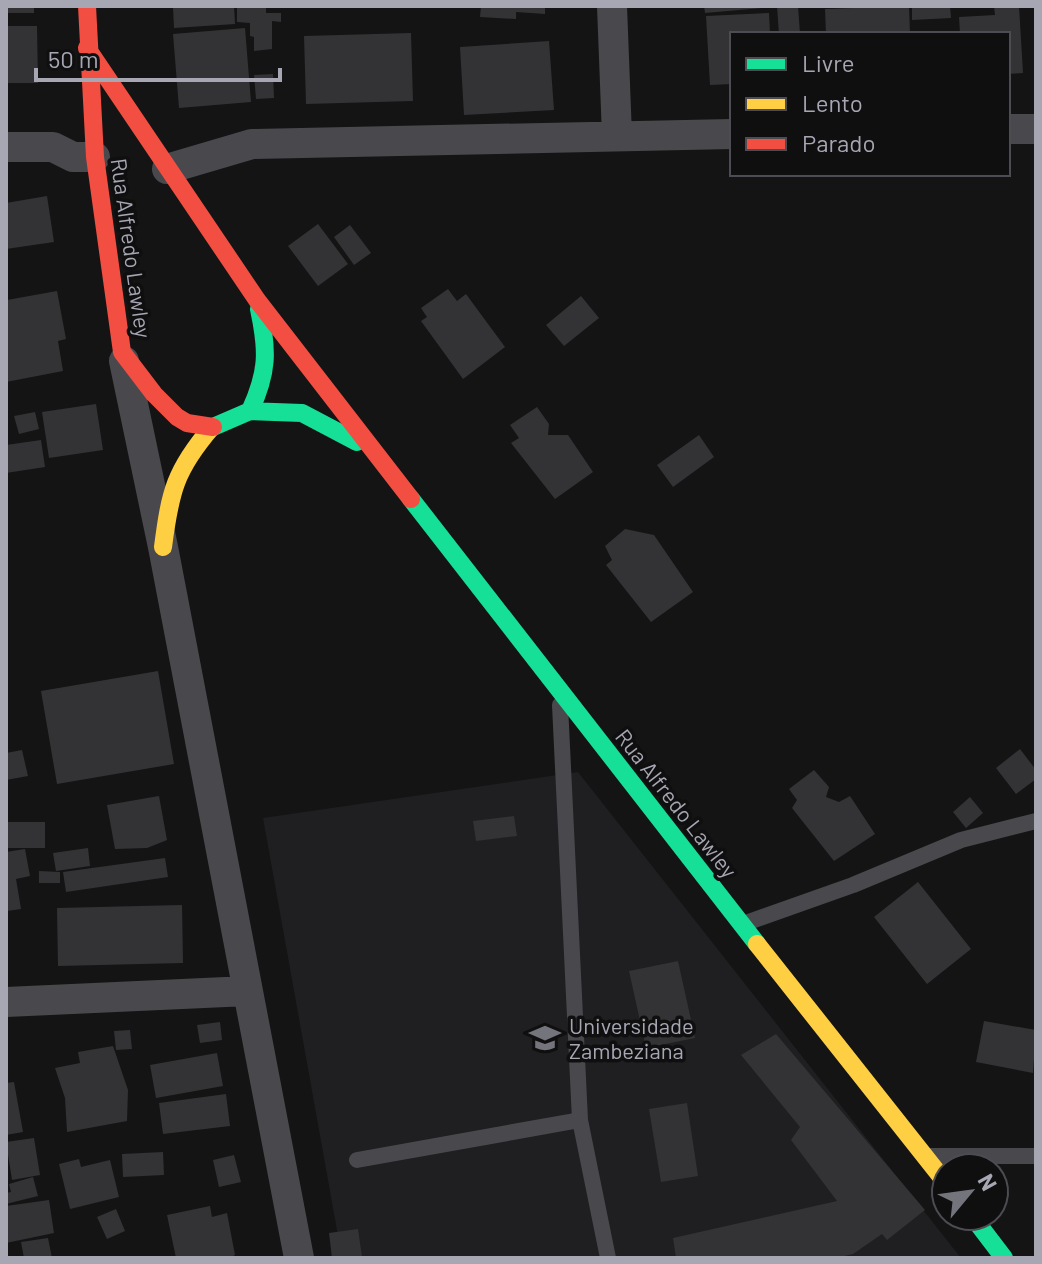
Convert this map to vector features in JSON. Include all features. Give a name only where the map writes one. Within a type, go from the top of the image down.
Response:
[{"type":"main road","name":"Rua Alfredo Lawley","points":[[87,6],[87,48],[104,153],[122,352],[154,394],[187,423],[212,427],[250,411],[302,413],[372,451]]},
{"type":"main road","name":"Rua Alfredo Lawley","points":[[87,48],[257,300],[930,1162]]},
{"type":"main road","points":[[135,154],[167,169]]},
{"type":"main road","points":[[250,411],[265,380],[268,362],[257,300]]},
{"type":"main road","points":[[163,547],[171,490],[178,469],[212,427]]},
{"type":"main road","points":[[984,1232],[1004,1258]]},
{"type":"street","points":[[612,6],[617,136]]},
{"type":"street","points":[[1010,129],[1036,129]]},
{"type":"street","points":[[167,169],[252,144],[730,134]]},
{"type":"street","points":[[6,147],[53,147],[73,157],[104,153]]},
{"type":"street","points":[[122,352],[163,547],[299,1258]]},
{"type":"street","points":[[6,1002],[248,991]]},
{"type":"lane","points":[[560,691],[580,1120],[608,1258]]},
{"type":"lane","points":[[741,924],[853,885],[961,840],[1036,821]]},
{"type":"lane","points":[[357,1160],[580,1120]]},
{"type":"lane","points":[[925,1156],[1036,1156]]},
{"type":"shaded area","name":"Universidade Zambeziana","points":[[578,772],[930,1219],[930,1232],[941,1232],[961,1258],[342,1258],[263,818]]},
{"type":"building","points":[[6,6],[34,6],[34,13],[6,13]]},
{"type":"building","points":[[234,6],[235,24],[174,28],[173,7]]},
{"type":"building","points":[[237,6],[266,6],[266,13],[281,13],[281,22],[272,21],[272,49],[254,51],[250,23],[237,22]]},
{"type":"building","points":[[481,6],[545,6],[545,14],[516,12],[516,19],[480,17]]},
{"type":"building","points":[[704,6],[762,6],[762,8],[705,13]]},
{"type":"building","points":[[777,6],[798,6],[800,32],[779,32]]},
{"type":"building","points":[[909,6],[910,32],[826,32],[825,9]]},
{"type":"building","points":[[912,6],[950,6],[951,18],[912,20]]},
{"type":"building","points":[[994,6],[1019,6],[1023,73],[1010,74],[1010,32],[960,32],[959,17],[995,15]]},
{"type":"building","points":[[769,13],[770,32],[730,32],[730,84],[710,85],[706,16]]},
{"type":"building","points":[[6,26],[37,26],[38,83],[6,83]]},
{"type":"building","points":[[245,28],[251,102],[179,108],[173,34]]},
{"type":"building","points":[[411,33],[413,101],[306,104],[304,36]]},
{"type":"building","points":[[549,41],[554,110],[464,115],[460,47]]},
{"type":"building","points":[[273,74],[274,98],[256,99],[254,75]]},
{"type":"building","points":[[47,196],[54,242],[6,249],[6,203]]},
{"type":"building","points":[[318,224],[348,264],[318,286],[288,246]]},
{"type":"building","points":[[350,225],[371,253],[354,265],[334,237]]},
{"type":"building","points":[[448,289],[457,301],[466,294],[505,347],[463,379],[421,321],[427,317],[421,308]]},
{"type":"building","points":[[57,291],[66,339],[58,341],[63,371],[6,382],[7,300]]},
{"type":"building","points":[[581,296],[599,318],[564,346],[546,325]]},
{"type":"building","points":[[96,404],[103,450],[49,458],[42,412]]},
{"type":"building","points":[[537,407],[549,424],[548,435],[568,435],[593,472],[555,499],[511,443],[519,438],[510,425]]},
{"type":"building","points":[[35,412],[39,429],[19,434],[14,416]]},
{"type":"building","points":[[699,435],[714,457],[673,487],[657,465]]},
{"type":"building","points":[[41,440],[45,467],[6,473],[6,445]]},
{"type":"building","points":[[625,529],[654,535],[693,592],[651,622],[606,565],[612,560],[605,546]]},
{"type":"building","points":[[158,671],[174,764],[57,784],[41,691]]},
{"type":"building","points":[[1020,749],[1036,770],[1036,779],[1016,794],[996,768]]},
{"type":"building","points":[[22,750],[28,776],[6,780],[6,753]]},
{"type":"building","points":[[814,770],[829,787],[826,797],[839,802],[850,796],[875,834],[834,861],[792,808],[797,800],[789,789]]},
{"type":"building","points":[[159,796],[167,840],[147,848],[115,849],[107,805]]},
{"type":"building","points":[[970,797],[983,813],[966,828],[953,812]]},
{"type":"building","points":[[514,816],[517,836],[476,841],[473,821]]},
{"type":"building","points":[[6,822],[45,822],[45,848],[6,848]]},
{"type":"building","points":[[88,848],[90,866],[56,871],[53,853]]},
{"type":"building","points":[[25,849],[30,876],[16,879],[21,909],[7,911],[6,852]]},
{"type":"building","points":[[165,858],[168,877],[66,892],[63,872]]},
{"type":"building","points":[[39,871],[60,872],[60,883],[39,883]]},
{"type":"building","points":[[918,882],[971,949],[927,984],[874,917]]},
{"type":"building","points":[[182,905],[183,963],[58,966],[57,908]]},
{"type":"building","points":[[678,961],[695,1038],[646,1048],[629,971]]},
{"type":"building","points":[[984,1021],[1036,1030],[1033,1073],[976,1062]]},
{"type":"building","points":[[220,1022],[222,1040],[200,1043],[197,1025]]},
{"type":"building","points":[[130,1030],[132,1049],[116,1050],[114,1031]]},
{"type":"building","points":[[776,1034],[925,1210],[887,1240],[882,1234],[853,1254],[836,1258],[676,1258],[673,1238],[837,1201],[791,1140],[800,1127],[741,1055]]},
{"type":"building","points":[[113,1046],[128,1090],[127,1121],[67,1132],[65,1098],[55,1068],[80,1063],[78,1052]]},
{"type":"building","points":[[217,1053],[223,1086],[156,1098],[150,1065]]},
{"type":"building","points":[[14,1082],[23,1132],[6,1135],[6,1083]]},
{"type":"building","points":[[226,1094],[230,1126],[163,1134],[159,1103]]},
{"type":"building","points":[[687,1103],[698,1176],[661,1182],[649,1109]]},
{"type":"building","points":[[34,1138],[40,1175],[12,1180],[6,1142]]},
{"type":"building","points":[[163,1152],[164,1175],[123,1177],[122,1154]]},
{"type":"building","points":[[234,1155],[241,1182],[219,1187],[213,1160]]},
{"type":"building","points":[[79,1159],[81,1167],[110,1160],[119,1197],[70,1209],[59,1164]]},
{"type":"building","points":[[33,1177],[38,1196],[6,1204],[6,1193],[11,1192],[9,1184]]},
{"type":"building","points":[[49,1200],[54,1233],[6,1243],[6,1206]]},
{"type":"building","points":[[210,1206],[212,1217],[227,1213],[235,1255],[229,1258],[176,1258],[167,1215]]},
{"type":"building","points":[[116,1209],[125,1231],[107,1239],[97,1217]]},
{"type":"building","points":[[358,1229],[362,1257],[332,1258],[329,1233]]},
{"type":"building","points":[[48,1238],[52,1258],[24,1258],[21,1242]]},
{"type":"traffic: fast","points":[[250,411],[265,361],[259,309]]},
{"type":"traffic: fast","points":[[213,427],[250,411],[302,413],[357,442]]},
{"type":"traffic: fast","points":[[411,499],[757,944]]},
{"type":"traffic: fast","points":[[984,1232],[1004,1258]]},
{"type":"traffic: slow","points":[[163,547],[176,482],[190,456],[212,427]]},
{"type":"traffic: slow","points":[[757,944],[930,1163]]},
{"type":"traffic: jam","points":[[87,6],[95,157],[122,352],[154,394],[177,417],[187,423],[213,427]]},
{"type":"traffic: jam","points":[[87,48],[257,300],[411,499]]},
{"type":"place","name":"Universidade Zambeziana","points":[[545,1038]]}]
